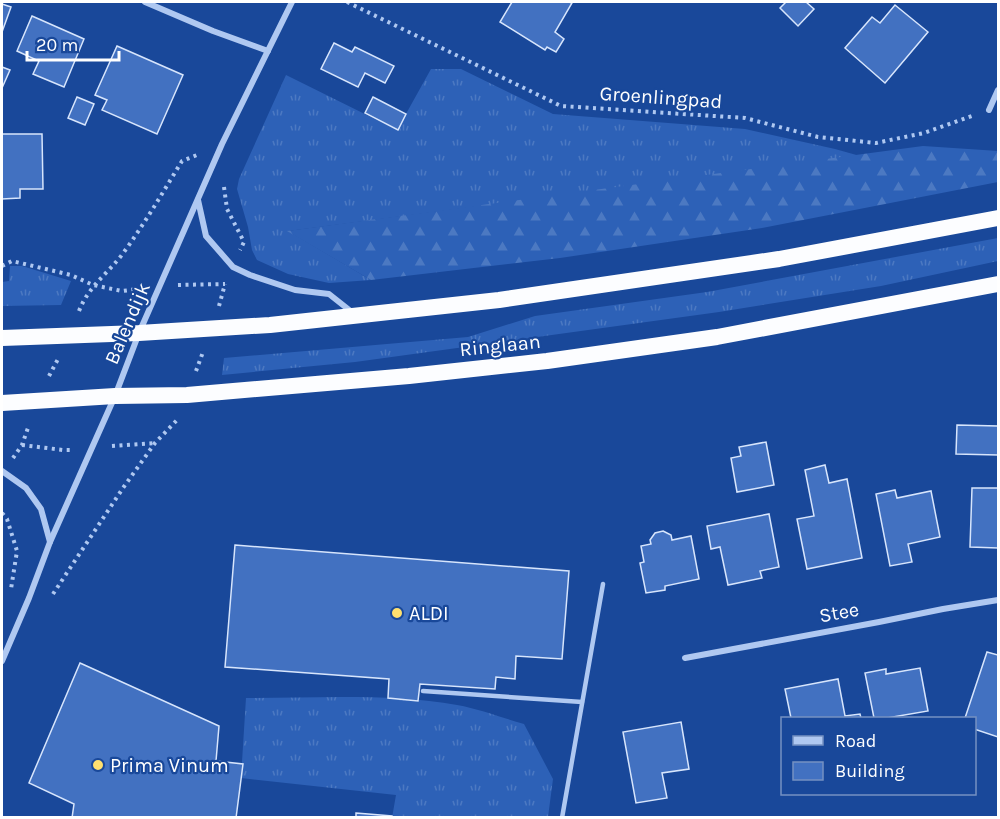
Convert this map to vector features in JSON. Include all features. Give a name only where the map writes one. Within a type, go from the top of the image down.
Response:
[{"type":"highway","points":[[2,338],[270,325],[499,300],[779,259],[999,219]]},
{"type":"highway","name":"Ringlaan","points":[[2,403],[116,396],[187,395],[409,376],[548,361],[717,337],[999,284]]},
{"type":"street","points":[[145,2],[268,51]]},
{"type":"street","name":"Balendijk","points":[[2,661],[50,542],[116,396],[139,333],[222,144],[292,2]]},
{"type":"street","points":[[989,110],[999,90]]},
{"type":"street","points":[[198,199],[206,236],[233,267],[295,290],[329,294],[355,315]]},
{"type":"street","points":[[2,471],[26,488],[41,509],[50,542]]},
{"type":"street","name":"Stee","points":[[685,658],[999,600]]},
{"type":"lane","points":[[562,818],[603,584]]},
{"type":"lane","points":[[423,691],[582,702]]},
{"type":"path","name":"Groenlingpad","points":[[347,2],[561,106],[745,118],[818,137],[876,143],[924,133],[989,110]]},
{"type":"path","points":[[22,445],[37,401],[93,285],[123,254],[182,162],[222,144]]},
{"type":"path","points":[[2,266],[12,261],[71,275],[93,285],[122,291],[226,284]]},
{"type":"path","points":[[2,513],[7,519],[17,551],[11,585],[15,629]]},
{"type":"green space","points":[[431,69],[461,69],[553,114],[745,129],[860,156],[288,231],[371,280],[329,283],[288,274],[257,260],[252,250],[237,189],[239,179],[286,75],[397,130]]},
{"type":"green space","points":[[923,146],[998,151],[998,182],[762,228],[560,258],[371,280],[287,231]]},
{"type":"green space","points":[[998,238],[998,261],[881,286],[719,312],[355,362],[222,375],[224,358],[468,337],[535,316],[707,292]]},
{"type":"green space","points":[[10,266],[22,266],[71,281],[61,305],[2,306],[2,282],[9,281]]},
{"type":"green space","points":[[352,697],[431,701],[483,711],[524,724],[553,779],[548,817],[392,818],[396,795],[241,778],[246,698]]},
{"type":"building","points":[[512,2],[572,3],[555,32],[564,39],[556,52],[547,47],[545,50],[500,22]]},
{"type":"building","points":[[786,2],[806,2],[814,9],[798,26],[780,8]]},
{"type":"building","points":[[2,4],[11,7],[2,32]]},
{"type":"building","points":[[895,5],[928,32],[885,83],[845,48],[872,17],[880,23]]},
{"type":"building","points":[[32,16],[84,39],[64,87],[33,74],[39,61],[17,51]]},
{"type":"building","points":[[334,43],[352,52],[355,47],[394,66],[385,83],[365,73],[358,87],[321,69]]},
{"type":"building","points":[[117,46],[183,75],[157,134],[102,110],[107,100],[95,95]]},
{"type":"building","points":[[2,67],[10,70],[2,88]]},
{"type":"building","points":[[77,97],[94,104],[85,125],[68,118]]},
{"type":"building","points":[[373,97],[406,114],[398,130],[365,113]]},
{"type":"building","points":[[2,134],[42,134],[43,189],[20,189],[20,198],[2,199]]},
{"type":"building","points":[[957,425],[998,426],[998,455],[956,454]]},
{"type":"building","points":[[766,442],[774,485],[737,492],[731,458],[741,456],[739,447]]},
{"type":"building","points":[[825,465],[829,483],[847,479],[862,558],[807,569],[797,519],[814,516],[805,470]]},
{"type":"building","points":[[972,488],[998,488],[998,548],[970,547]]},
{"type":"building","points":[[895,490],[897,498],[931,491],[940,537],[908,544],[912,562],[890,566],[876,494]]},
{"type":"building","points":[[769,514],[779,567],[760,571],[762,578],[728,585],[720,547],[711,549],[707,526]]},
{"type":"building","points":[[663,531],[671,535],[672,540],[691,536],[699,579],[665,586],[665,590],[646,593],[640,563],[644,562],[641,546],[651,544],[650,540],[655,533]]},
{"type":"building","name":"ALDI","points":[[235,545],[569,571],[562,659],[516,656],[515,679],[496,677],[495,689],[420,684],[418,701],[388,698],[389,679],[225,667]]},
{"type":"building","points":[[987,652],[998,655],[998,737],[976,730],[976,717],[965,717]]},
{"type":"building","points":[[80,663],[219,726],[216,761],[243,764],[236,818],[72,818],[74,804],[29,783]]},
{"type":"building","points":[[920,668],[928,711],[893,717],[874,717],[865,673],[886,669],[886,674]]},
{"type":"building","points":[[838,679],[845,716],[860,714],[861,717],[791,717],[785,689]]},
{"type":"building","points":[[681,722],[689,769],[662,773],[667,798],[636,803],[623,732]]},
{"type":"building","points":[[356,813],[392,816],[392,818],[356,818]]},
{"type":"place","name":"ALDI","points":[[397,613]]},
{"type":"place","name":"Prima Vinum","points":[[98,765]]}]
